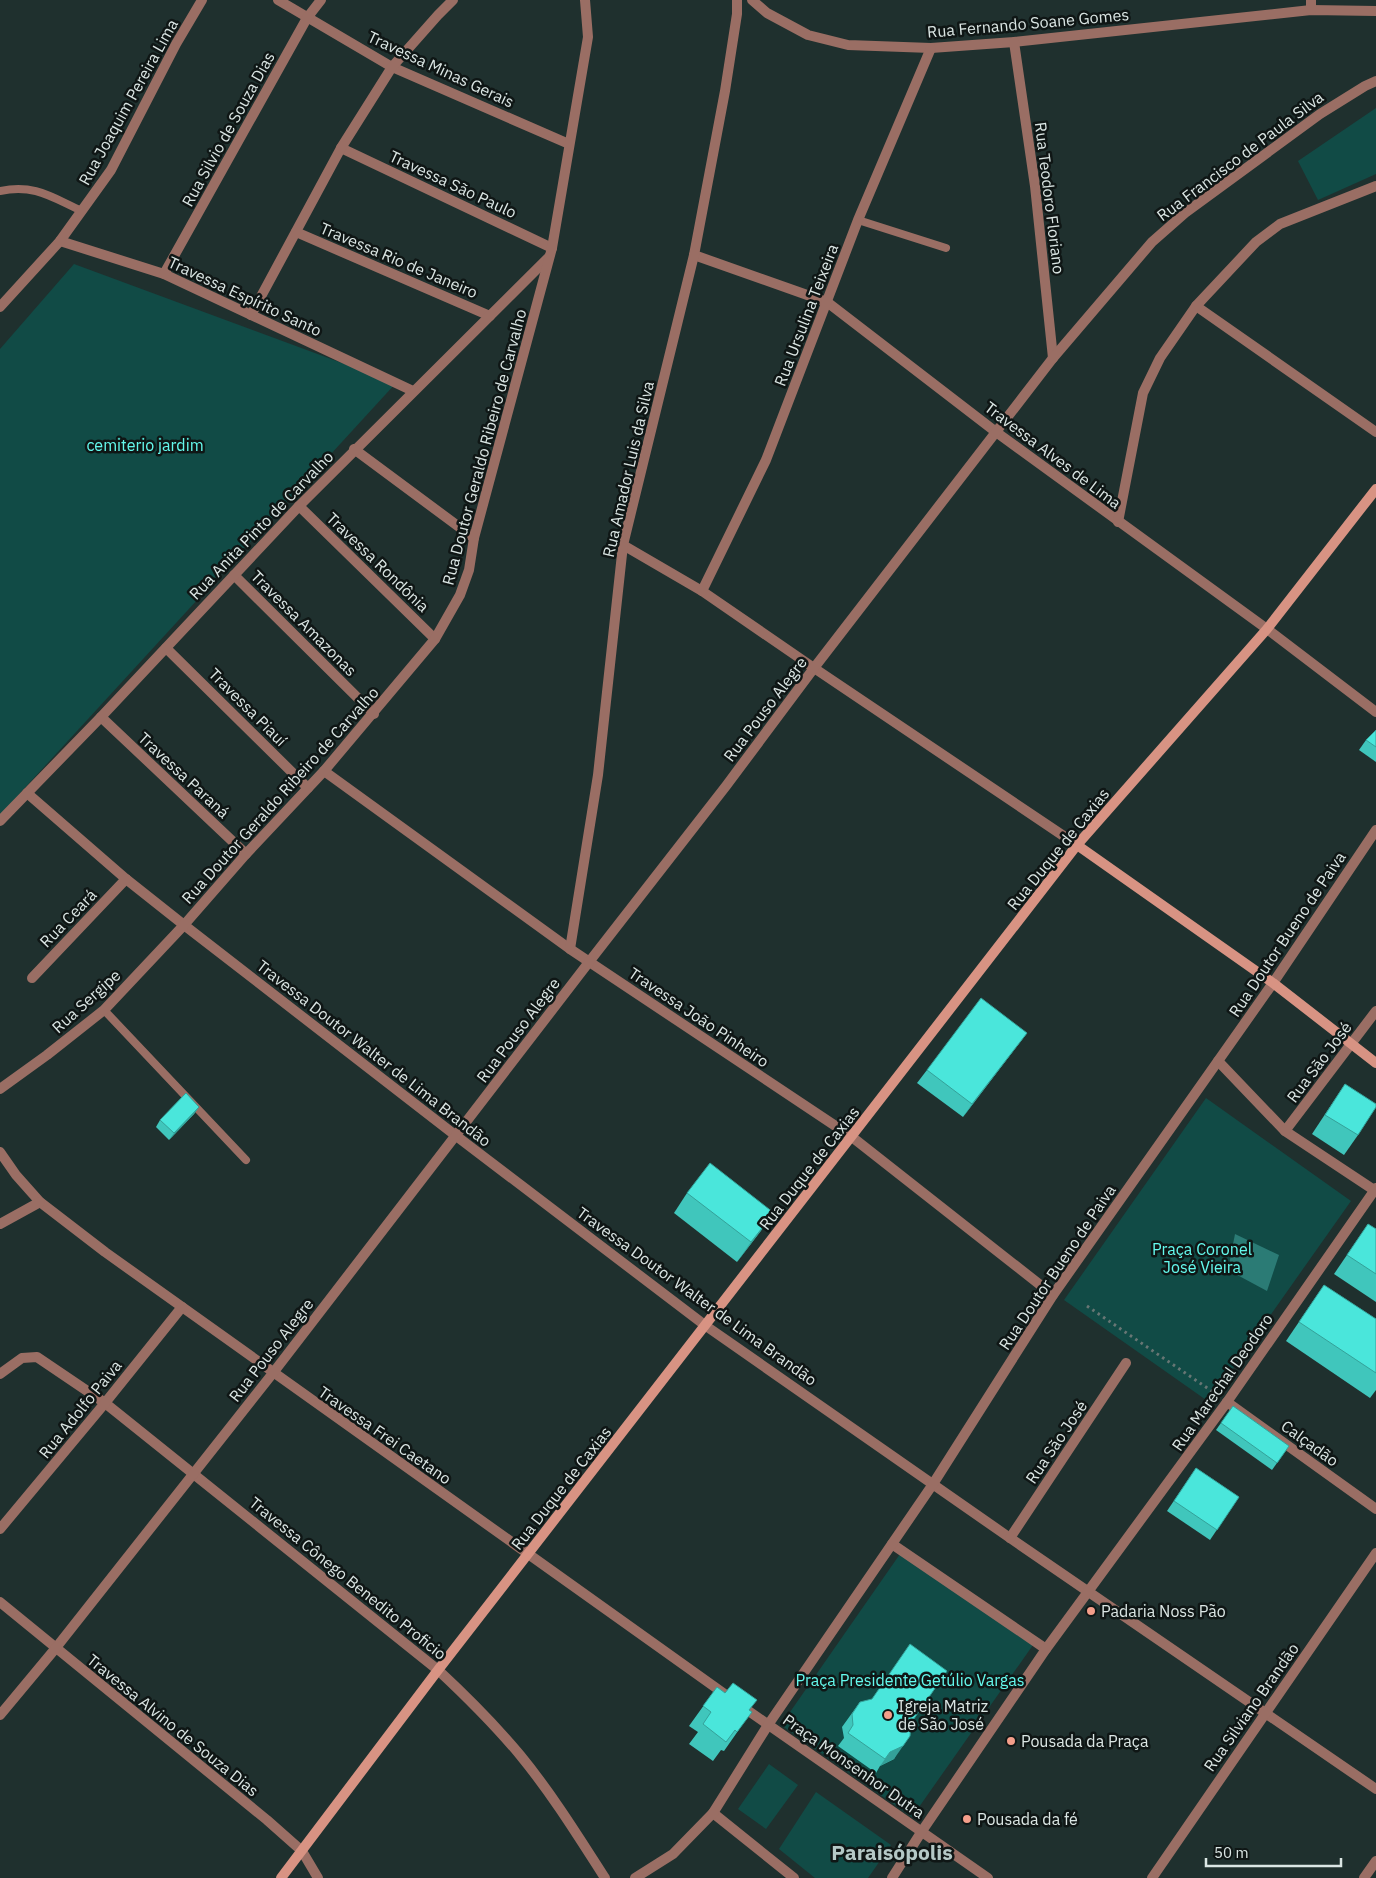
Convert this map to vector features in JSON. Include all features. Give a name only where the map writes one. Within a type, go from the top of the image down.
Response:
[{"type":"street","name":"Rua Joaquim Pereira Lima","points":[[0,308],[60,241],[111,170],[176,44],[202,0]]},
{"type":"street","name":"Travessa Minas Gerais","points":[[278,0],[392,67],[569,144]]},
{"type":"street","name":"Rua Silvio de Souza Dias","points":[[164,274],[307,18],[322,0]]},
{"type":"street","points":[[251,315],[341,148],[392,67],[453,0]]},
{"type":"street","name":"Rua Doutor Geraldo Ribeiro de Carvalho","points":[[184,925],[374,714],[435,639],[460,595],[469,570],[474,538],[550,252],[588,37],[585,0]]},
{"type":"street","name":"Rua Amador Luis da Silva","points":[[570,950],[598,775],[623,545],[694,255],[726,91],[737,14],[737,0]]},
{"type":"street","name":"Rua Fernando Soane Gomes","points":[[752,0],[767,13],[808,35],[848,45],[931,48],[1014,42],[1311,5],[1376,11]]},
{"type":"street","name":"Rua Teodoro Floriano","points":[[1014,42],[1035,186],[1053,358]]},
{"type":"street","name":"Rua Ursulina Teixeira","points":[[702,591],[766,460],[858,220],[931,48]]},
{"type":"street","name":"Rua Francisco de Paula Silva","points":[[1053,358],[1152,242],[1185,213],[1320,114],[1364,86],[1376,81]]},
{"type":"street","name":"Travessa São Paulo","points":[[341,148],[550,252]]},
{"type":"street","points":[[1118,522],[1143,393],[1160,358],[1196,306],[1256,242],[1280,224],[1376,186]]},
{"type":"street","name":"Travessa Rio de Janeiro","points":[[296,232],[490,316]]},
{"type":"street","name":"Travessa Espírito Santo","points":[[60,241],[164,274],[413,391]]},
{"type":"street","name":"Rua Anita Pinto de Carvalho","points":[[0,821],[101,718],[354,449],[490,316],[550,252]]},
{"type":"street","name":"Travessa Alves de Lima","points":[[694,255],[827,302],[996,432],[1267,629],[1376,712]]},
{"type":"street","points":[[1196,306],[1376,432]]},
{"type":"street","name":"Rua Pouso Alegre","points":[[0,1715],[56,1649],[273,1373],[726,786],[814,668],[1053,358]]},
{"type":"street","points":[[354,449],[474,538]]},
{"type":"street","name":"Rua Duque de Caxias","points":[[281,1878],[438,1670],[1077,845],[1267,629],[1376,489]]},
{"type":"street","name":"Travessa Rondônia","points":[[299,506],[435,639]]},
{"type":"street","points":[[623,545],[702,591],[1077,845],[1272,983],[1376,1063]]},
{"type":"street","name":"Travessa Amazonas","points":[[234,575],[374,714]]},
{"type":"street","name":"Travessa Piauí","points":[[166,648],[308,788]]},
{"type":"street","name":"Travessa Paraná","points":[[101,718],[246,854]]},
{"type":"street","name":"Travessa João Pinheiro","points":[[324,771],[570,950],[852,1137],[1054,1295]]},
{"type":"street","name":"Travessa Doutor Walter de Lima Brandão","points":[[27,793],[126,879],[184,925],[706,1326],[1010,1538],[1376,1789]]},
{"type":"street","name":"Rua Doutor Bueno de Paiva","points":[[768,1725],[933,1484],[1054,1295],[1218,1062],[1376,830]]},
{"type":"street","name":"Rua Ceará","points":[[32,978],[126,879]]},
{"type":"street","name":"Rua Sergipe","points":[[0,1089],[104,1010],[184,925]]},
{"type":"street","name":"Rua São José","points":[[1285,1131],[1376,1011]]},
{"type":"street","points":[[1218,1062],[1285,1131],[1375,1189]]},
{"type":"street","name":"Travessa Frei Caetano","points":[[0,1152],[16,1175],[40,1202],[105,1252],[768,1725]]},
{"type":"street","name":"Rua Marechal Deodoro","points":[[1089,1592],[1227,1402],[1375,1189]]},
{"type":"street","points":[[0,1224],[40,1202]]},
{"type":"street","name":"Rua Adolfo Paiva","points":[[0,1529],[105,1403],[182,1306]]},
{"type":"street","name":"Travessa Cônego Benedito Proficio","points":[[0,1374],[22,1358],[37,1357],[42,1360],[105,1403],[438,1670],[472,1703],[520,1755],[558,1806],[605,1878]]},
{"type":"street","name":"Rua São José","points":[[1010,1538],[1126,1363]]},
{"type":"street","name":"Calçadão","points":[[1227,1402],[1376,1509]]},
{"type":"street","points":[[892,1544],[1046,1649]]},
{"type":"street","name":"Rua Silviano Brandão","points":[[1152,1878],[1376,1553]]},
{"type":"street","points":[[892,1878],[1046,1649],[1089,1592]]},
{"type":"street","name":"Travessa Alvino de Souza Dias","points":[[0,1602],[267,1820],[302,1852],[318,1878]]},
{"type":"street","name":"Praça Monsenhor Dutra","points":[[635,1878],[673,1854],[713,1813],[768,1725],[922,1831]]},
{"type":"street","points":[[713,1813],[794,1878]]},
{"type":"street","points":[[922,1831],[988,1878]]},
{"type":"street","points":[[1364,1878],[1376,1861]]},
{"type":"lane","points":[[0,190],[33,189],[82,211]]},
{"type":"lane","points":[[858,220],[946,248]]},
{"type":"lane","points":[[104,1010],[246,1160]]},
{"type":"path","points":[[1087,1306],[1227,1402]]},
{"type":"green space","points":[[1376,108],[1376,174],[1318,200],[1298,161]]},
{"type":"green space","name":"cemiterio jardim","points":[[74,264],[396,383],[0,815],[0,349]]},
{"type":"green space","name":"Praça Coronel José Vieira","points":[[1206,1098],[1351,1201],[1209,1402],[1064,1300]]},
{"type":"green space","name":"Praça Presidente Getúlio Vargas","points":[[900,1554],[1033,1645],[912,1817],[781,1725]]},
{"type":"green space","points":[[769,1764],[798,1785],[766,1829],[738,1809]]},
{"type":"green space","points":[[816,1792],[891,1845],[868,1878],[815,1878],[779,1849]]},
{"type":"shaded area","points":[[1235,1234],[1279,1255],[1267,1291],[1228,1270]]},
{"type":"building","points":[[1376,730],[1376,747],[1366,740]]},
{"type":"building","points":[[981,998],[1027,1033],[972,1104],[927,1070]]},
{"type":"building","points":[[1345,1084],[1376,1104],[1376,1107],[1358,1135],[1325,1115]]},
{"type":"building","points":[[186,1093],[199,1107],[174,1133],[160,1120]]},
{"type":"building","points":[[710,1163],[774,1213],[751,1242],[687,1193]]},
{"type":"building","points":[[1368,1224],[1376,1229],[1376,1274],[1347,1255]]},
{"type":"building","points":[[1324,1285],[1376,1319],[1376,1373],[1299,1322]]},
{"type":"building","points":[[1233,1406],[1289,1446],[1277,1463],[1221,1423]]},
{"type":"building","points":[[1196,1468],[1239,1497],[1217,1530],[1174,1501]]},
{"type":"building","name":"Igreja Matriz de São José","points":[[910,1644],[947,1671],[911,1723],[910,1736],[903,1746],[890,1752],[885,1759],[848,1733],[853,1725],[852,1714],[860,1702],[872,1699]]},
{"type":"building","points":[[733,1683],[757,1700],[749,1710],[752,1712],[737,1732],[735,1730],[726,1742],[703,1724],[711,1712],[703,1706],[717,1687],[725,1693]]},
{"type":"place","name":"Padaria Noss Pão","points":[[1091,1611]]},
{"type":"place","name":"Igreja Matriz de São José","points":[[888,1715]]},
{"type":"place","name":"Pousada da Praça","points":[[1011,1741]]},
{"type":"place","name":"Pousada da fé","points":[[967,1819]]},
{"type":"district","name":"Paraisópolis","points":[[892,1852]]}]
